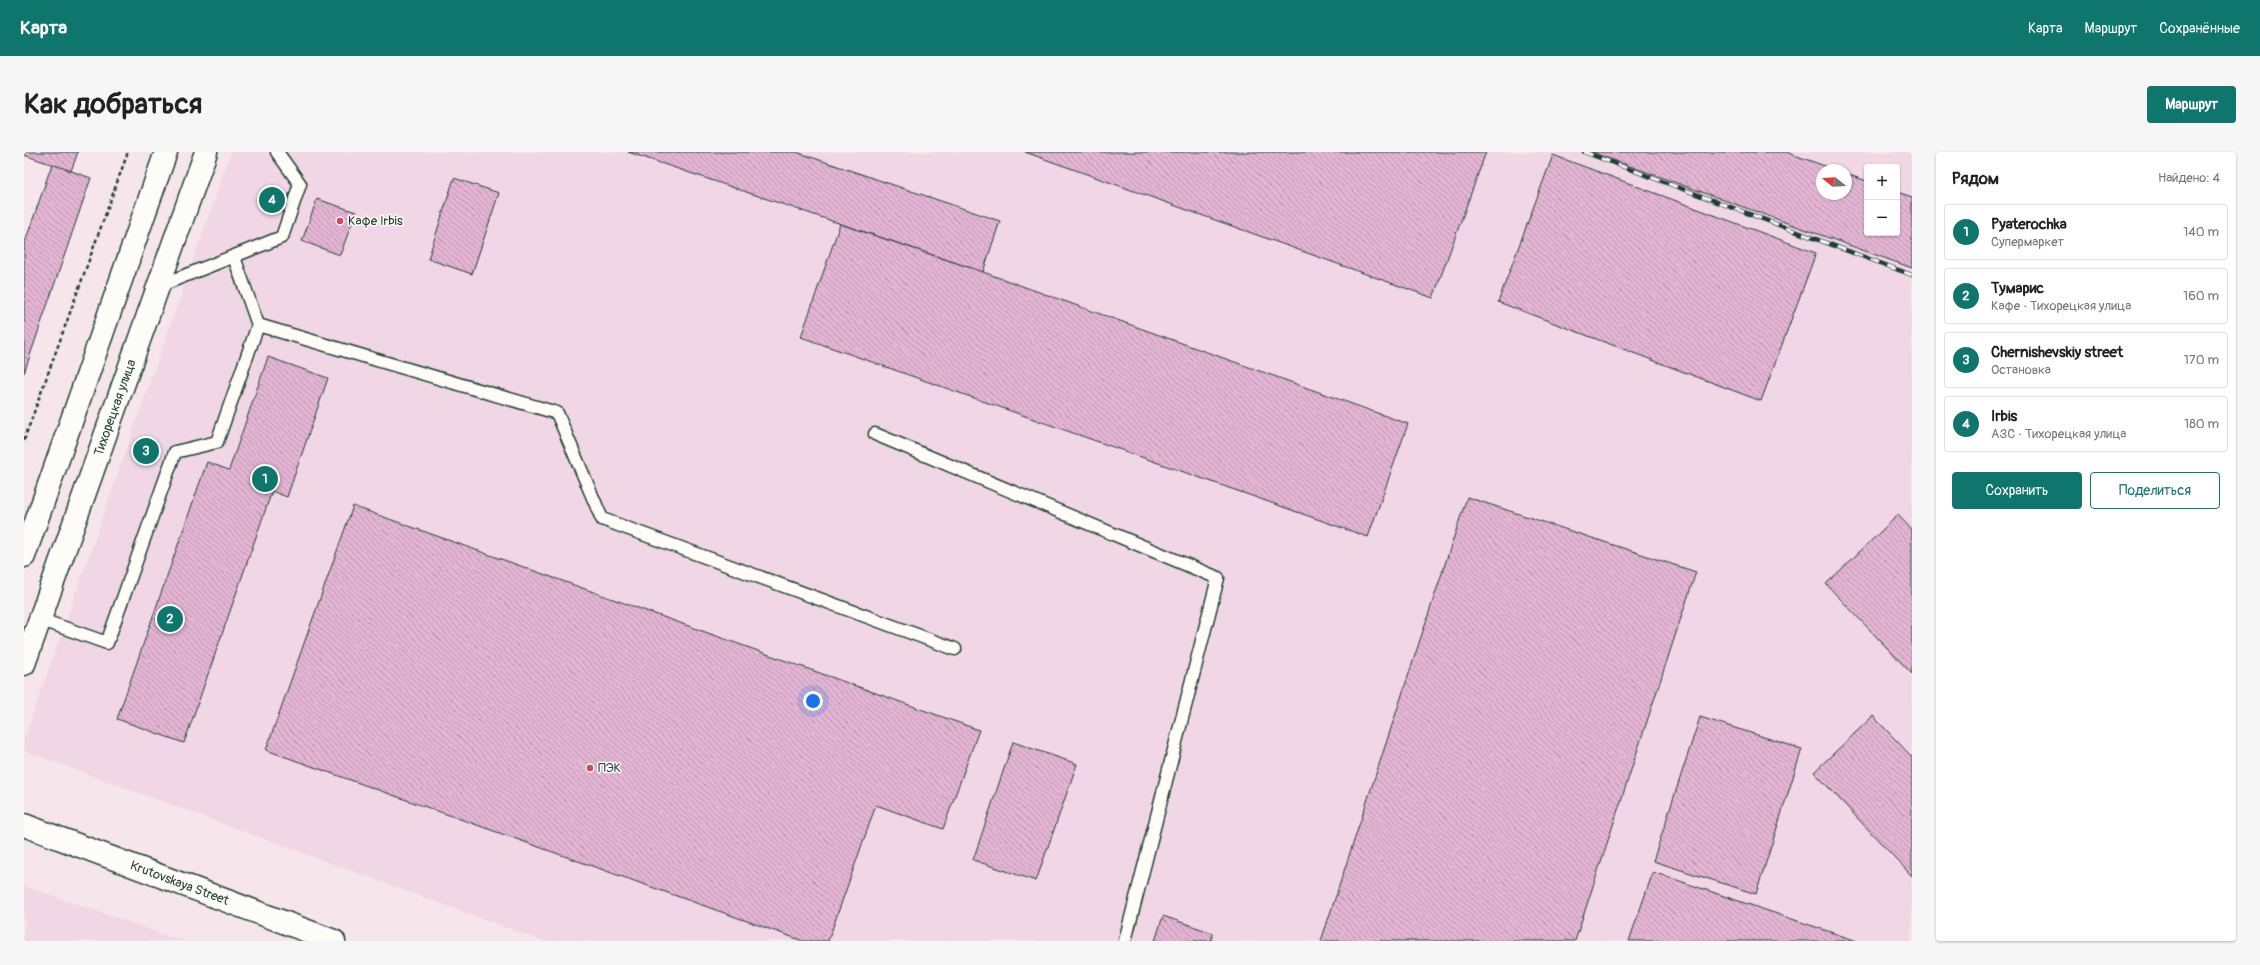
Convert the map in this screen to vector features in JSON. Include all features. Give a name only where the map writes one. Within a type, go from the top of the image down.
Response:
[{"type":"main road","points":[[24,556],[166,152]]},
{"type":"main road","name":"Тихорецкая улица","points":[[24,664],[206,152]]},
{"type":"main road","name":"Krutovskaya Street","points":[[24,825],[334,941]]},
{"type":"lane","points":[[159,286],[282,237],[300,184],[277,152]]},
{"type":"lane","points":[[39,619],[107,643],[175,452],[217,442],[258,325],[234,257]]},
{"type":"lane","points":[[258,325],[556,413],[602,519],[955,649]]},
{"type":"lane","points":[[875,434],[1218,578],[1125,941]]},
{"type":"path","points":[[24,440],[128,152]]},
{"type":"shaded area","points":[[231,152],[1912,152],[1912,941],[542,941],[24,751],[24,739]]},
{"type":"shaded area","points":[[24,886],[184,941],[24,941]]},
{"type":"building","points":[[24,152],[78,152],[71,171],[24,155]]},
{"type":"building","points":[[628,152],[796,152],[1000,221],[983,272]]},
{"type":"building","points":[[1025,152],[1486,152],[1433,298]]},
{"type":"building","points":[[1591,152],[1786,152],[1819,164],[1816,164],[1816,200],[1852,200],[1852,176],[1864,180],[1864,236],[1900,236],[1900,193],[1912,197],[1912,268]]},
{"type":"building","points":[[1553,155],[1816,253],[1761,401],[1498,302]]},
{"type":"building","points":[[52,164],[91,178],[24,373],[24,245]]},
{"type":"building","points":[[454,178],[499,193],[472,274],[428,259]]},
{"type":"building","points":[[317,199],[356,212],[340,255],[302,241]]},
{"type":"building","points":[[840,224],[983,272],[1408,424],[1368,537],[801,337]]},
{"type":"building","points":[[268,357],[328,378],[287,497],[272,491],[184,743],[117,719],[207,462],[229,470]]},
{"type":"building","points":[[1467,497],[1696,572],[1575,941],[1321,941]]},
{"type":"building","points":[[353,506],[979,730],[943,829],[876,805],[828,941],[803,941],[266,750]]},
{"type":"building","points":[[1898,515],[1912,530],[1912,674],[1826,584]]},
{"type":"building","points":[[1873,716],[1912,757],[1912,876],[1814,772]]},
{"type":"building","points":[[1700,717],[1802,749],[1756,894],[1653,861]]},
{"type":"building","points":[[1013,742],[1077,764],[1036,881],[973,860]]},
{"type":"building","points":[[1653,872],[1857,941],[1629,941]]},
{"type":"building","points":[[1163,916],[1213,933],[1211,941],[1155,941]]},
{"type":"railway","points":[[1584,152],[1912,275]]},
{"type":"place","name":"Irbis","points":[[272,200]]},
{"type":"place","name":"Кафе Irbis","points":[[340,221]]},
{"type":"place","name":"Chernishevskiy street","points":[[146,451]]},
{"type":"place","name":"Pyaterochka","points":[[265,479]]},
{"type":"place","name":"Тумарис","points":[[170,619]]},
{"type":"place","name":"ПЭК","points":[[590,768]]}]
